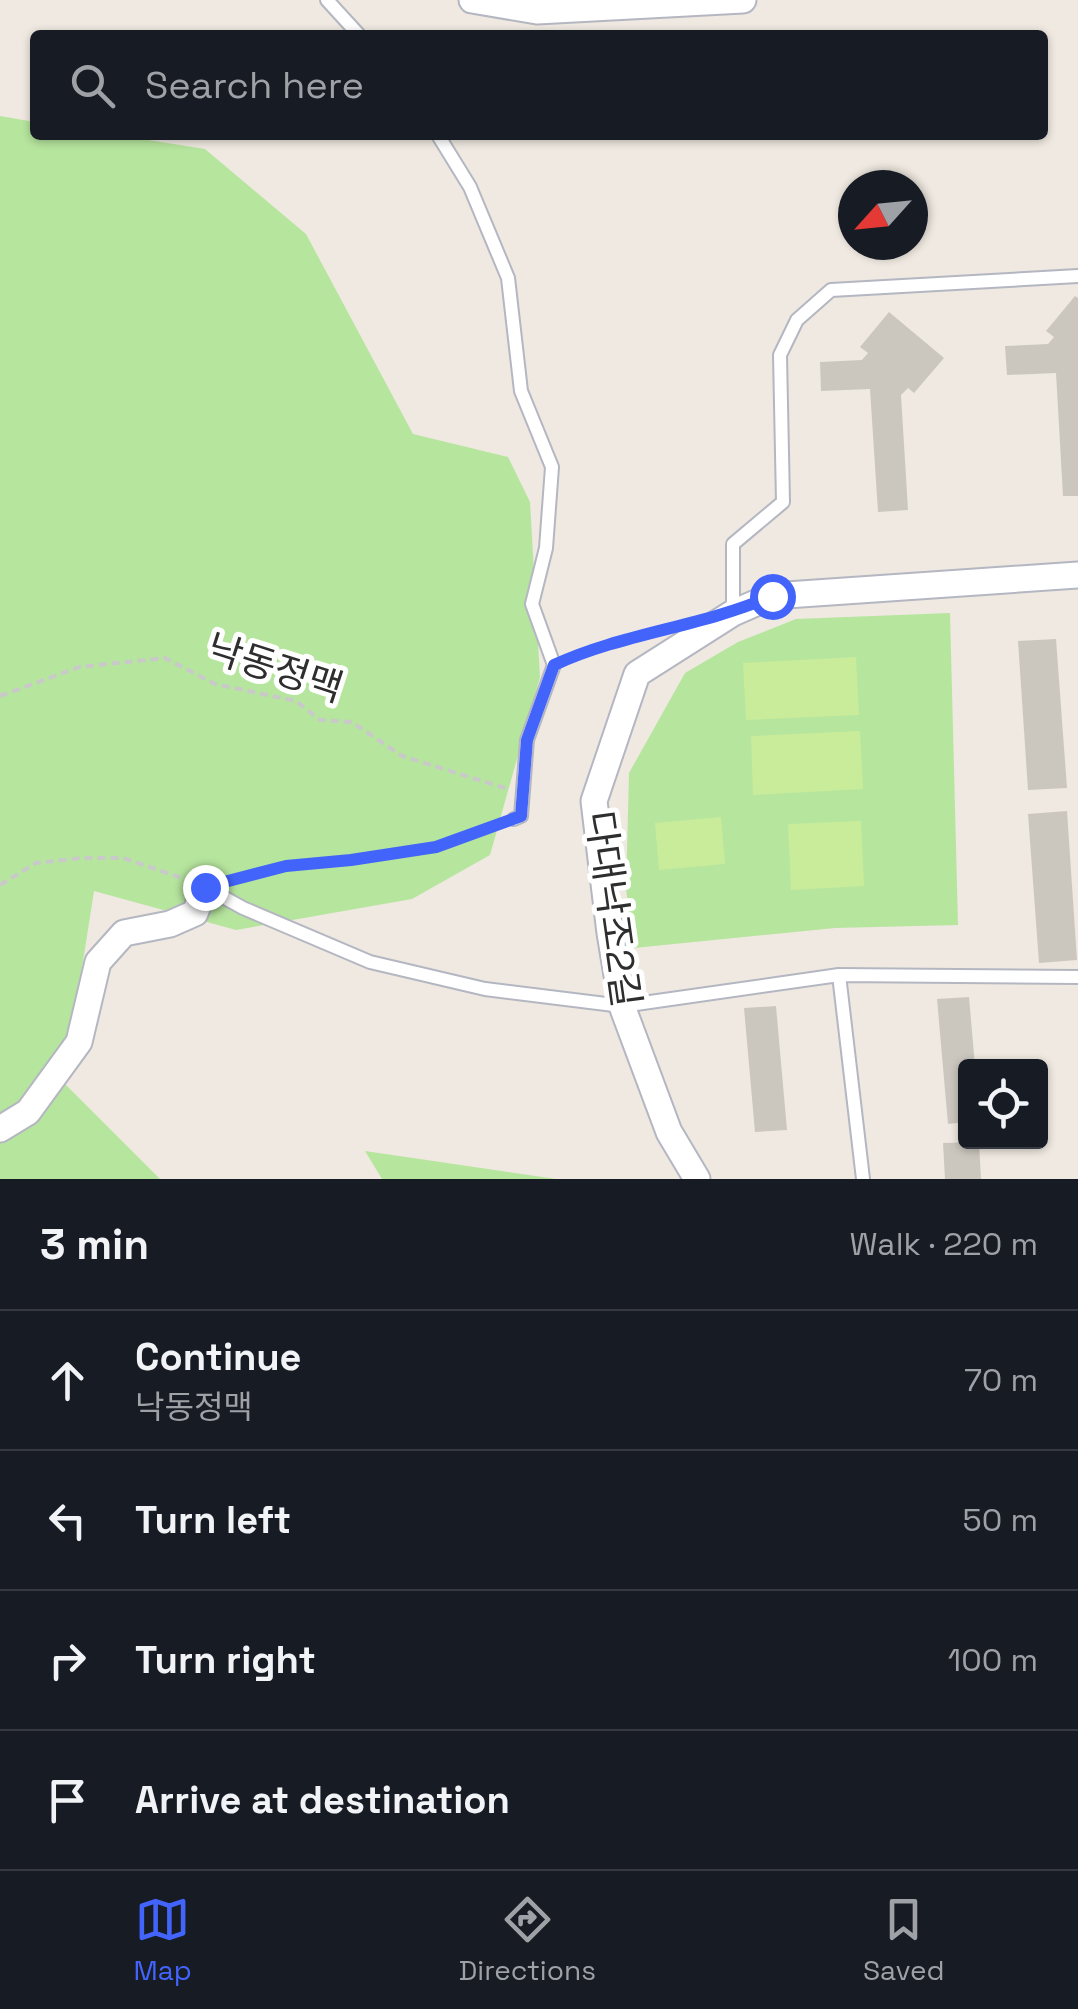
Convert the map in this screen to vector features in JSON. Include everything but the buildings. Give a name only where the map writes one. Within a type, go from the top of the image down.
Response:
[{"type":"street","points":[[472,0],[537,11],[743,0]]},
{"type":"street","name":"다대낙조2길","points":[[697,1179],[669,1132],[622,1006],[594,802],[637,674],[733,613],[772,596],[1078,575]]},
{"type":"street","points":[[0,1129],[28,1112],[79,1042],[98,962],[124,933],[170,924],[195,913],[205,887]]},
{"type":"lane","points":[[328,0],[355,30]]},
{"type":"lane","points":[[441,140],[470,187],[508,278],[521,391],[552,467],[546,548],[532,604],[554,665],[527,740],[521,816],[514,819]]},
{"type":"lane","points":[[733,613],[733,544],[783,502],[780,355],[797,320],[831,290],[1078,276]]},
{"type":"lane","points":[[205,887],[243,908],[370,962],[485,990],[622,1006],[839,975],[1078,977]]},
{"type":"lane","points":[[839,975],[864,1179]]},
{"type":"path","points":[[554,665],[583,652],[653,634]]},
{"type":"path","name":"낙동정맥","points":[[0,696],[79,667],[165,658],[215,684],[296,701],[320,720],[352,722],[402,756],[524,795]]},
{"type":"path","points":[[0,885],[36,862],[123,858],[205,887],[286,866],[436,847],[514,819]]},
{"type":"green space","points":[[0,116],[30,121],[30,140],[148,140],[205,149],[306,234],[413,434],[508,457],[530,502],[540,677],[490,855],[412,899],[236,930],[94,891],[64,1083],[160,1179],[0,1179]]},
{"type":"green space","points":[[950,613],[958,925],[835,928],[634,948],[626,889],[629,773],[685,673],[738,642],[796,619]]},
{"type":"green space","points":[[856,657],[859,715],[746,720],[743,663]]},
{"type":"green space","points":[[860,731],[863,789],[753,795],[751,736]]},
{"type":"green space","points":[[721,817],[725,864],[659,870],[655,823]]},
{"type":"green space","points":[[861,821],[864,886],[791,890],[788,824]]},
{"type":"green space","points":[[365,1151],[556,1179],[382,1179]]},
{"type":"route","points":[[205,887],[286,866],[436,847],[521,816],[527,740],[554,665],[583,652],[733,613],[772,596]]}]
